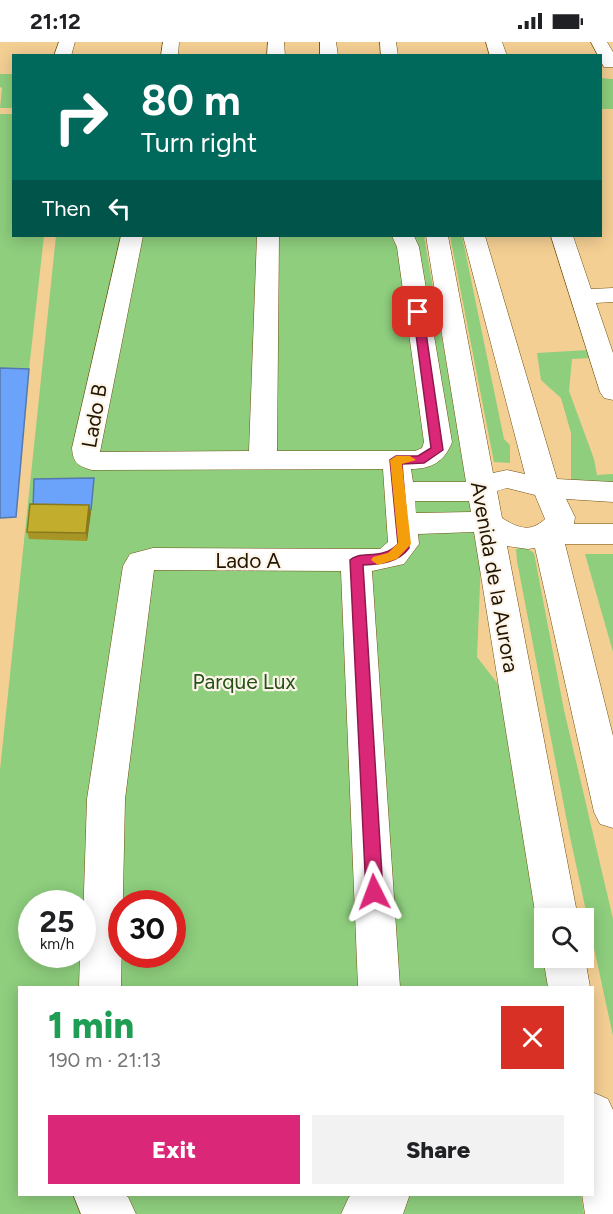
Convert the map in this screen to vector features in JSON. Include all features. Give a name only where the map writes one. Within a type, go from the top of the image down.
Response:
[{"type":"street","points":[[599,42],[607,67]]},
{"type":"street","name":"Lado B","points":[[132,237],[86,448],[87,459],[97,462],[396,460],[426,458],[437,450],[438,442],[408,247],[403,237]]},
{"type":"street","points":[[263,461],[268,237]]},
{"type":"street","name":"Avenida de la Aurora","points":[[437,237],[480,491],[555,908]]},
{"type":"street","points":[[403,524],[486,522],[499,532],[518,538],[538,538],[547,534],[560,522],[555,502],[539,472],[475,237]]},
{"type":"street","points":[[562,237],[613,392]]},
{"type":"street","points":[[582,296],[613,295]]},
{"type":"street","points":[[379,986],[356,560],[381,560],[400,550],[404,544],[396,460]]},
{"type":"street","points":[[399,492],[480,491],[488,483],[499,480],[515,480],[547,488],[613,492]]},
{"type":"street","points":[[547,534],[613,534]]},
{"type":"street","points":[[547,534],[613,812]]},
{"type":"street","name":"Lado A","points":[[100,986],[106,799],[139,566],[153,559],[356,560]]},
{"type":"street","points":[[566,968],[569,986]]},
{"type":"street","points":[[594,1126],[610,1214]]},
{"type":"street","points":[[98,1196],[105,1211],[111,1214]]},
{"type":"street","points":[[366,1214],[382,1205],[385,1196]]},
{"type":"green space","points":[[0,74],[12,74],[12,108],[0,108],[2,88],[0,87]]},
{"type":"green space","points":[[602,78],[613,79],[613,109],[602,109]]},
{"type":"green space","points":[[0,114],[12,114],[12,237],[44,237],[29,369],[0,368]]},
{"type":"green space","name":"Parque Lux","points":[[56,237],[424,237],[481,561],[477,657],[501,688],[536,908],[534,908],[534,968],[546,968],[549,986],[18,986],[18,1196],[581,1196],[584,1214],[0,1214],[0,770]]},
{"type":"green space","points":[[450,237],[462,237],[504,439],[510,445],[510,463],[494,462]]},
{"type":"green space","points":[[588,350],[590,358],[572,359],[569,391],[594,459],[597,475],[613,474],[613,486],[571,486],[571,433],[561,398],[541,380],[537,353]]},
{"type":"green space","points":[[523,546],[534,553],[564,710],[613,919],[613,1036],[594,948],[594,908],[585,908],[516,549]]},
{"type":"green space","points":[[585,554],[613,554],[613,652]]},
{"type":"water","points":[[0,368],[29,369],[16,517],[0,518]]},
{"type":"water","points":[[94,478],[91,510],[33,509],[34,479]]},
{"type":"building","points":[[30,504],[89,505],[86,533],[27,532]]},
{"type":"slow traffic","points":[[378,560],[393,556],[404,544],[396,460],[410,460]]},
{"type":"route","points":[[374,892],[356,560],[381,560],[393,556],[400,550],[404,544],[396,460],[420,460],[437,450],[438,442],[418,312]]}]
